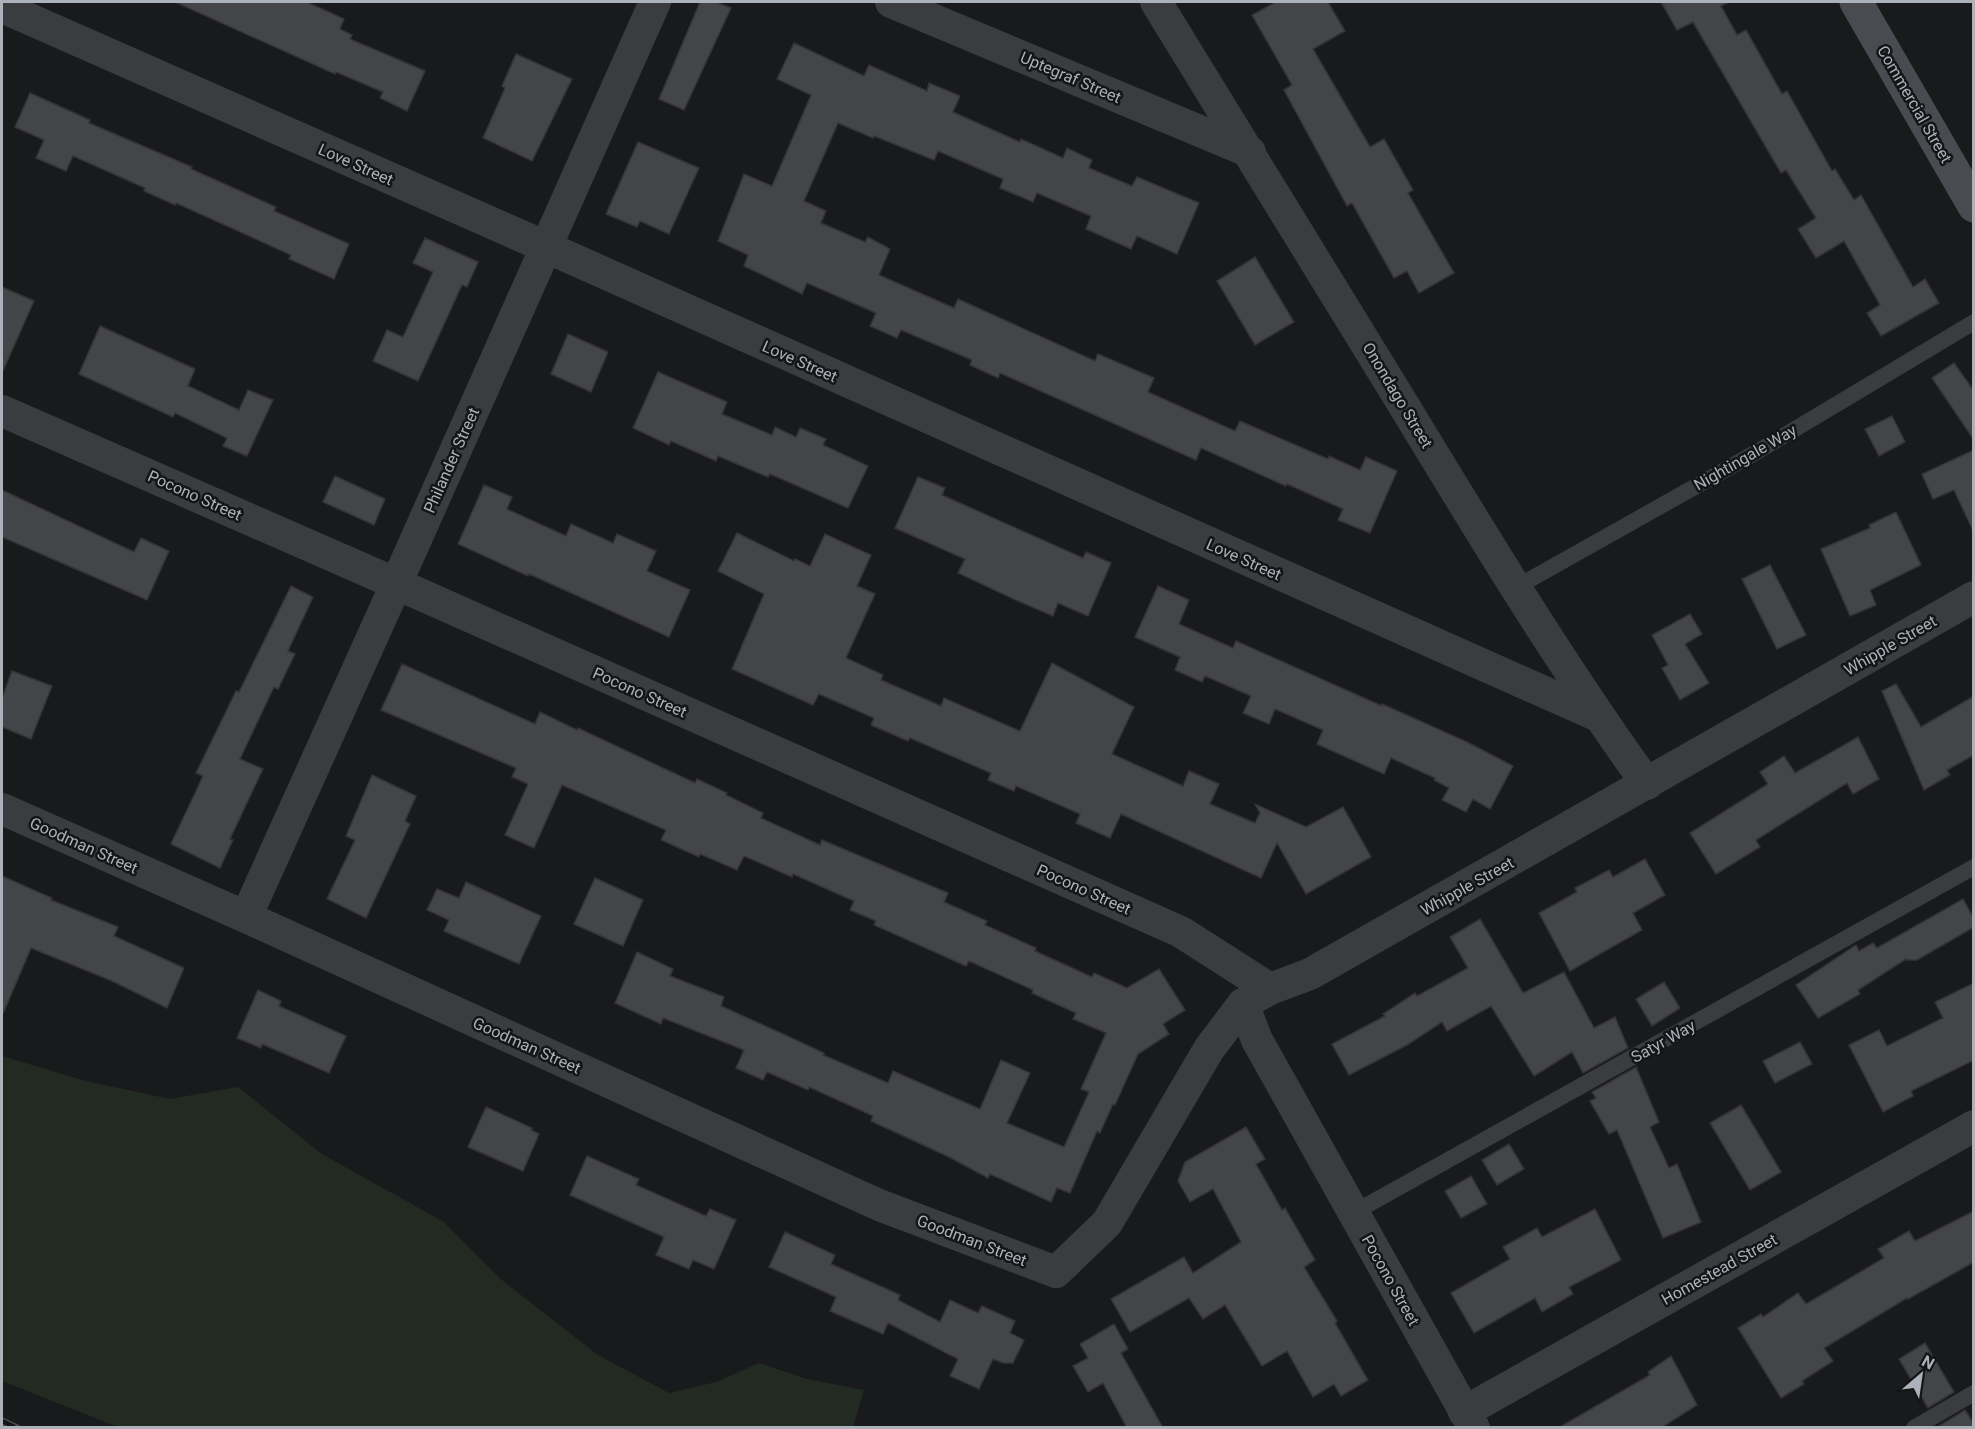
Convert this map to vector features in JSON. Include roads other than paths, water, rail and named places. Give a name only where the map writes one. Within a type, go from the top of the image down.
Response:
[{"type":"main road","name":"Commercial Street","points":[[1856,2],[1974,207]]},
{"type":"street","name":"Philander Street","points":[[246,917],[397,584],[655,2]]},
{"type":"street","name":"Uptegraf Street","points":[[891,2],[1250,153]]},
{"type":"street","name":"Onondago Street","points":[[1156,2],[1515,588],[1598,717],[1647,784]]},
{"type":"street","name":"Love Street","points":[[2,7],[1598,717]]},
{"type":"street","name":"Pocono Street","points":[[2,411],[1180,932],[1270,989]]},
{"type":"street","name":"Whipple Street","points":[[1056,1272],[1107,1224],[1209,1048],[1243,1005],[1270,989],[1310,974],[1974,597]]},
{"type":"street","name":"Goodman Street","points":[[2,809],[246,917],[879,1205],[1056,1272]]},
{"type":"street","name":"Pocono Street","points":[[1243,1005],[1257,1040],[1469,1420]]},
{"type":"street","name":"Homestead Street","points":[[1469,1420],[1974,1126]]},
{"type":"lane","name":"Nightingale Way","points":[[1515,588],[1755,453],[1974,322]]},
{"type":"lane","name":"Satyr Way","points":[[1353,1213],[1974,867]]},
{"type":"lane","points":[[1914,1428],[1974,1393]]},
{"type":"railway","points":[[2,1421],[17,1428]]}]
